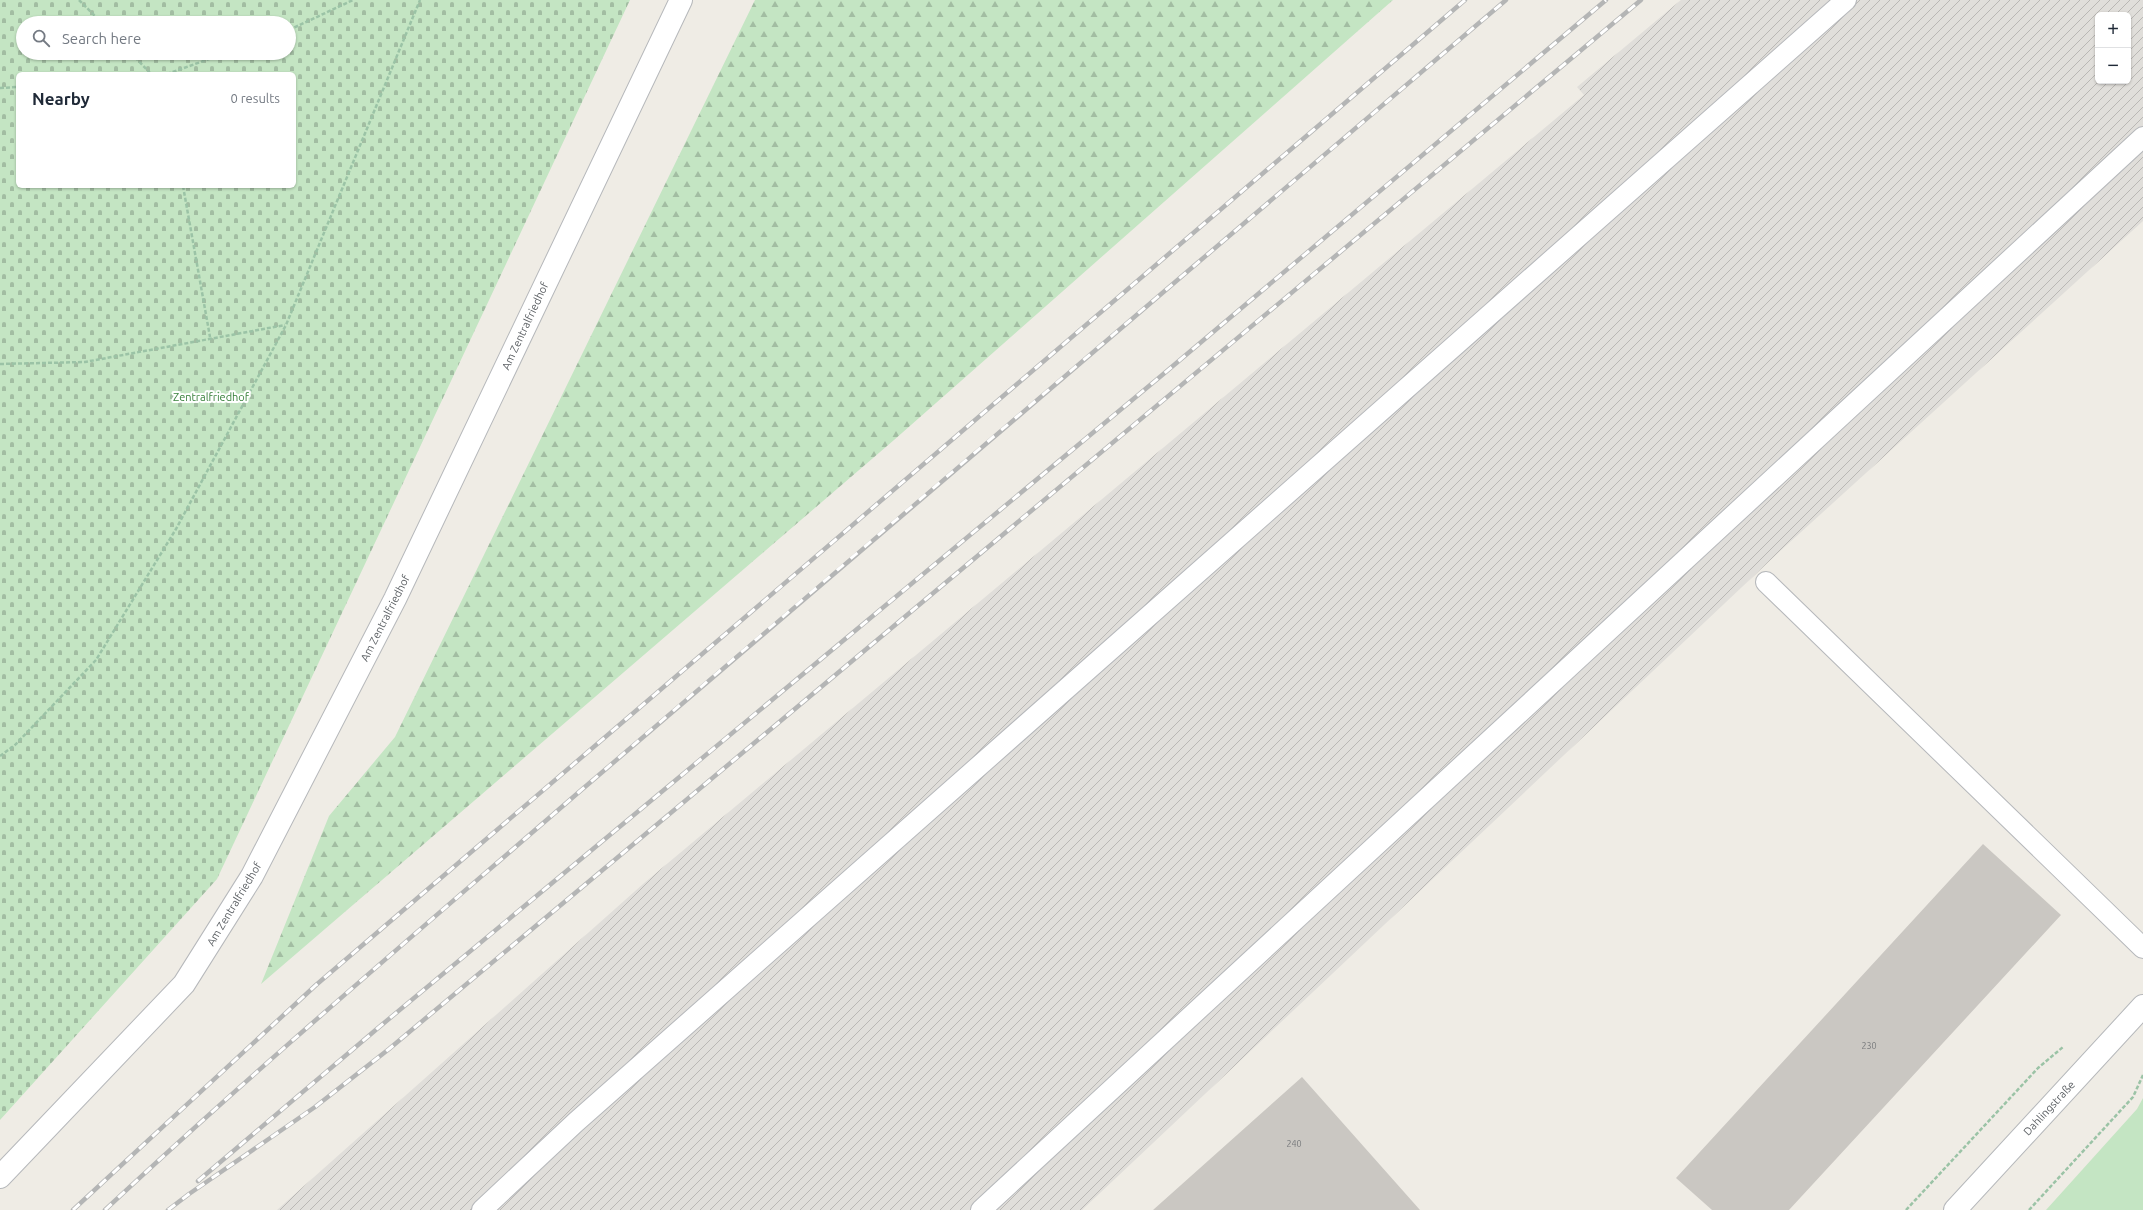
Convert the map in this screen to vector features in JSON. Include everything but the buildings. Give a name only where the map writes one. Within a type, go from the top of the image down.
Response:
[{"type":"street","name":"Am Zentralfriedhof","points":[[0,1177],[184,984],[252,876],[395,599],[681,0]]},
{"type":"street","name":"Dahlingstraße","points":[[1955,1210],[2143,1006]]},
{"type":"lane","points":[[482,1210],[588,1111],[1846,0]]},
{"type":"lane","points":[[981,1210],[2143,137]]},
{"type":"lane","points":[[1766,582],[2143,948]]},
{"type":"path","points":[[79,0],[95,16]]},
{"type":"path","points":[[296,27],[353,0]]},
{"type":"path","points":[[0,756],[15,745],[96,660],[176,529],[286,325],[420,0]]},
{"type":"path","points":[[138,60],[149,72]]},
{"type":"path","points":[[173,72],[206,60]]},
{"type":"path","points":[[0,88],[16,87]]},
{"type":"path","points":[[182,188],[210,337]]},
{"type":"path","points":[[0,364],[85,362],[210,337],[286,325]]},
{"type":"path","points":[[1906,1210],[2038,1068],[2067,1044]]},
{"type":"path","points":[[2029,1210],[2133,1097],[2143,1075]]},
{"type":"shaded area","points":[[1681,0],[2143,0],[2143,221],[1778,553],[1082,1210],[277,1210],[643,884],[1584,95],[1577,87]]},
{"type":"green space","name":"Zentralfriedhof","points":[[0,0],[630,0],[217,879],[0,1120]]},
{"type":"green space","points":[[755,0],[1393,0],[894,440],[261,984],[329,816],[395,737]]},
{"type":"green space","points":[[2143,1098],[2143,1210],[2046,1210],[2137,1109]]},
{"type":"railway","points":[[73,1210],[316,985],[1465,0]]},
{"type":"railway","points":[[105,1210],[222,1103],[579,792],[1506,0]]},
{"type":"railway","points":[[198,1181],[378,1028],[1161,376],[1606,0]]},
{"type":"railway","points":[[168,1210],[315,1107],[389,1049],[1641,0]]}]
